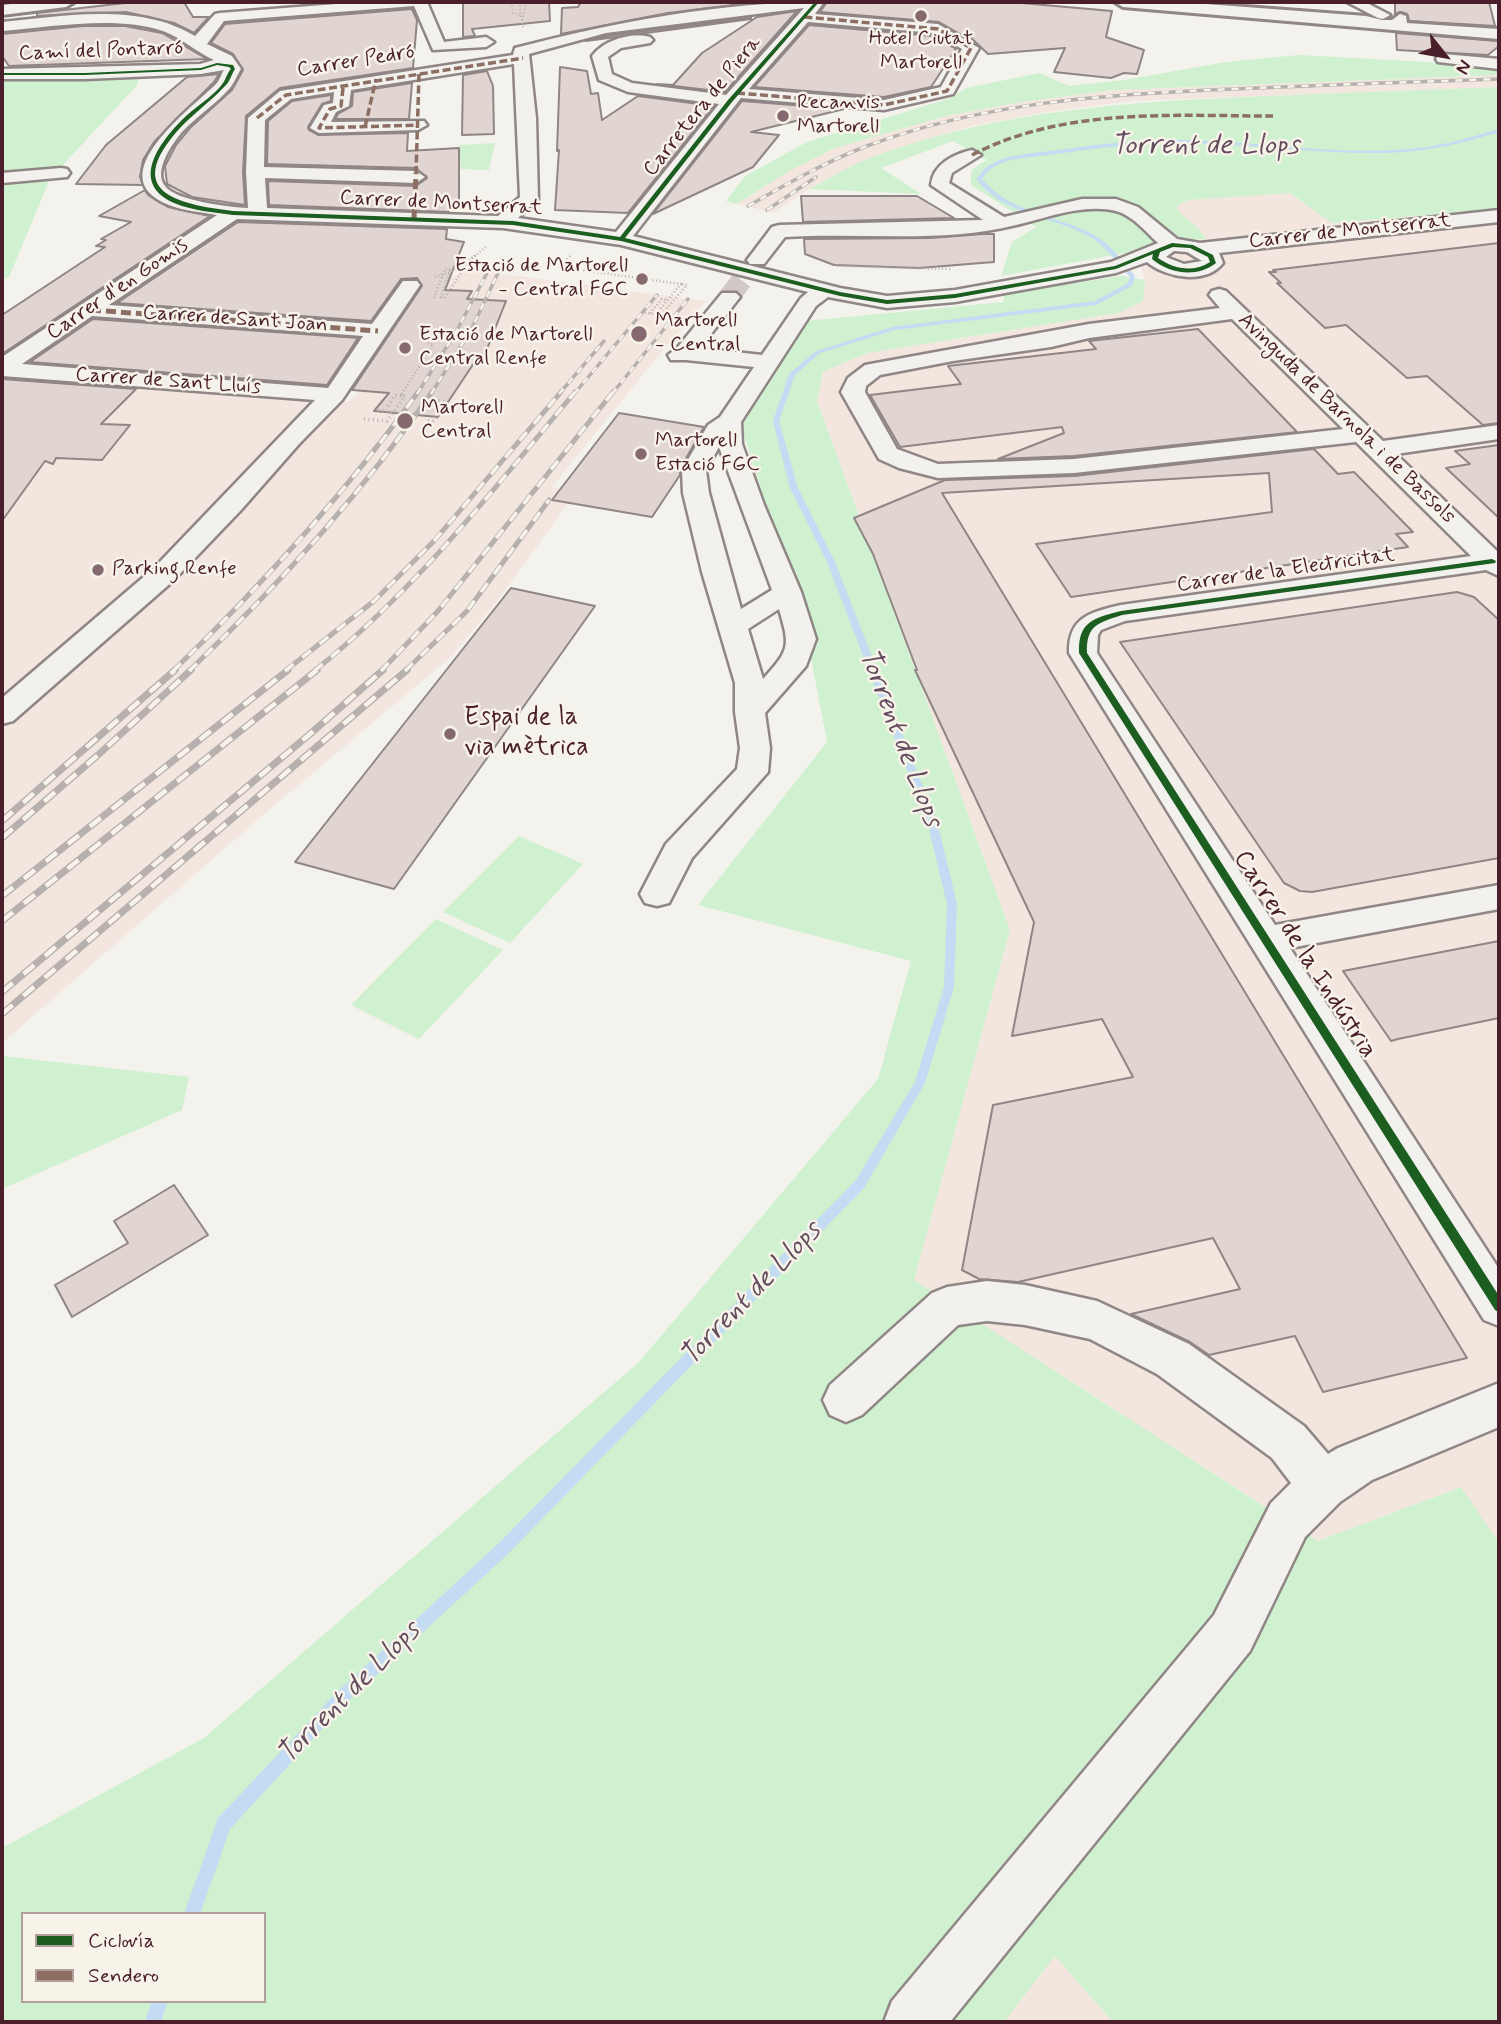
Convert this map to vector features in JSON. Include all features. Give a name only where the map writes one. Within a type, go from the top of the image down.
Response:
[{"type":"main road","points":[[2,10],[66,2]]},
{"type":"main road","points":[[1123,2],[1366,21],[1391,20],[1454,31],[1499,34]]},
{"type":"street","points":[[199,46],[202,37],[233,2]]},
{"type":"street","points":[[220,17],[418,2],[438,47],[486,41]]},
{"type":"street","points":[[1354,2],[1391,20]]},
{"type":"street","name":"Carrer Pedró","points":[[258,215],[255,172],[257,118],[286,95],[344,88],[376,79],[419,74],[528,52],[606,29],[775,6],[812,8],[938,29],[971,48],[947,91],[884,105],[734,97]]},
{"type":"street","name":"Carretera de Piera","points":[[621,239],[734,97],[812,8]]},
{"type":"street","points":[[2,26],[77,21],[132,22],[170,29],[199,46],[216,70]]},
{"type":"street","points":[[667,37],[608,48],[600,56],[605,77],[628,87],[690,97],[734,97]]},
{"type":"street","points":[[503,222],[529,199],[528,52]]},
{"type":"street","points":[[1444,60],[1499,64]]},
{"type":"street","name":"Camí del Pontarró","points":[[2,74],[216,70]]},
{"type":"street","name":"Carrer de Montserrat","points":[[216,70],[159,151],[152,176],[159,191],[169,198],[189,205],[233,213],[503,222],[621,239],[874,301],[922,301],[1091,272],[1158,257],[1201,258],[1499,223]]},
{"type":"street","points":[[414,219],[419,74]]},
{"type":"street","points":[[365,127],[376,79]]},
{"type":"street","points":[[344,88],[341,106],[330,109],[319,128],[418,125]]},
{"type":"street","points":[[639,109],[647,90]]},
{"type":"street","points":[[679,113],[690,97]]},
{"type":"street","points":[[972,155],[947,168],[939,178],[940,185],[1001,223]]},
{"type":"street","points":[[255,172],[416,177]]},
{"type":"street","points":[[2,178],[61,173]]},
{"type":"street","points":[[757,260],[779,231],[928,231],[1001,223],[1097,204],[1118,205],[1131,210],[1158,257]]},
{"type":"street","name":"Carrer d'en Gomis","points":[[2,368],[233,213]]},
{"type":"street","name":"Carrer de Montserrat","points":[[1201,258],[1499,216]]},
{"type":"street","name":"Avinguda de Barnola i de Bassols","points":[[1201,258],[1237,312],[1496,565]]},
{"type":"street","points":[[2,714],[163,575],[232,505],[290,439],[334,395],[410,285]]},
{"type":"street","points":[[657,894],[678,852],[752,772],[755,748],[750,712],[750,683],[696,493],[694,471],[716,430],[729,422],[808,302],[824,290]]},
{"type":"street","points":[[729,297],[682,354],[767,362]]},
{"type":"street","name":"Carrer de Sant Joan","points":[[91,310],[378,331]]},
{"type":"street","points":[[1237,312],[1089,331],[1051,340],[953,354],[873,370],[856,383],[853,392],[888,454],[938,471],[1087,464],[1499,432]]},
{"type":"street","name":"Carrer de Sant Lluís","points":[[2,368],[334,395]]},
{"type":"street","points":[[284,390],[301,408],[290,439]]},
{"type":"street","points":[[729,422],[730,444],[751,505],[787,592],[802,639],[796,660],[750,712]]},
{"type":"street","name":"Carrer de la Electricitat","points":[[1087,627],[1097,620],[1121,613],[1496,565]]},
{"type":"street","points":[[733,626],[787,592]]},
{"type":"street","name":"Carrer de la Indústria","points":[[1087,627],[1081,638],[1083,653],[1499,1306]]},
{"type":"street","points":[[1267,939],[1499,897]]},
{"type":"street","points":[[846,1400],[947,1307],[987,1301],[1025,1305],[1097,1321],[1173,1359],[1288,1442],[1323,1485]]},
{"type":"street","points":[[913,2022],[1232,1633],[1288,1520],[1323,1485],[1355,1464],[1499,1405]]},
{"type":"path","points":[[511,2],[513,13],[520,15],[519,2]]},
{"type":"path","points":[[521,21],[528,8],[527,2]]},
{"type":"path","points":[[453,271],[468,258],[483,252]]},
{"type":"path","points":[[573,253],[560,267],[687,285],[662,316],[648,314],[662,299],[668,300]]},
{"type":"path","points":[[434,298],[445,269],[451,269],[441,297],[445,297],[469,261]]},
{"type":"path","points":[[829,266],[957,269]]},
{"type":"path","points":[[655,315],[681,284]]},
{"type":"path","points":[[401,396],[433,344],[425,343]]},
{"type":"path","points":[[364,419],[387,421],[405,396],[396,395],[388,406]]},
{"type":"path","points":[[428,421],[434,421],[447,401],[434,400]]},
{"type":"path","points":[[435,411],[442,401]]},
{"type":"path","points":[[378,410],[394,412]]},
{"type":"shaded area","points":[[1499,75],[1499,87],[1131,101],[1046,112],[970,126],[867,159],[809,189],[774,213],[737,204],[789,171],[835,148],[946,116],[1021,102],[1114,90]]},
{"type":"shaded area","points":[[1290,193],[1332,223],[1499,209],[1499,1543],[1461,1487],[1318,1541],[914,1280],[1010,930],[817,401],[823,372],[867,353],[1118,313],[1142,301],[1145,280],[1136,251],[1156,242],[1206,239],[1199,229],[1179,215],[1176,206],[1181,202],[1209,197]]},
{"type":"shaded area","points":[[466,269],[706,301],[552,487],[577,491],[498,600],[452,656],[270,809],[2,1043],[2,375],[348,402],[360,391],[418,301]]},
{"type":"shaded area","points":[[1055,1956],[1113,2022],[1004,2022]]},
{"type":"green space","points":[[1299,55],[1499,66],[1499,75],[1114,90],[1021,102],[946,116],[835,148],[789,171],[737,204],[726,201],[745,176],[807,142],[951,98],[966,88],[1039,73],[1069,86],[1124,80],[1226,62]]},
{"type":"green space","points":[[140,76],[137,85],[50,179],[9,277],[2,280],[2,79],[78,80]]},
{"type":"green space","points":[[1499,87],[1499,209],[1332,223],[1290,193],[1188,200],[1177,206],[1177,210],[1199,229],[1206,239],[1156,242],[1136,251],[1001,276],[1012,242],[1036,227],[971,185],[971,170],[987,160],[953,141],[881,168],[921,194],[809,189],[862,161],[968,128],[1016,118],[1164,101]]},
{"type":"green space","points":[[495,143],[489,170],[461,169],[459,145]]},
{"type":"green space","points":[[1121,276],[1145,280],[1143,301],[1118,313],[867,353],[823,372],[817,401],[1010,930],[914,1280],[1318,1541],[1461,1487],[1499,1543],[1499,2022],[1113,2022],[1055,1956],[1004,2022],[2,2022],[2,1848],[204,1738],[639,1362],[878,1079],[911,961],[698,905],[827,742],[805,627],[741,426],[805,321],[1004,302],[1003,294]]},
{"type":"green space","points":[[519,836],[583,864],[510,943],[443,912]]},
{"type":"green space","points":[[436,919],[503,950],[419,1039],[351,1005]]},
{"type":"green space","points":[[2,1056],[189,1077],[182,1110],[2,1189]]},
{"type":"building","points":[[134,2],[184,2],[193,17],[209,17],[194,33],[174,23],[126,12],[37,16],[37,13]]},
{"type":"building","points":[[463,2],[549,2],[550,21],[472,29],[475,36],[463,37]]},
{"type":"building","points":[[581,2],[750,3],[668,13],[561,34],[562,8],[578,7]]},
{"type":"building","points":[[827,2],[1010,2],[1112,11],[1106,37],[1144,50],[1137,74],[1124,73],[1111,78],[1054,72],[1065,48],[988,54],[967,34],[965,37],[939,22],[820,12]]},
{"type":"building","points":[[1395,2],[1489,2],[1495,26],[1409,21],[1407,14],[1395,14]]},
{"type":"building","points":[[412,9],[417,20],[413,68],[280,88],[246,116],[243,172],[245,205],[192,197],[167,184],[165,166],[176,145],[190,128],[232,90],[243,70],[233,54],[211,43],[225,24]]},
{"type":"building","points":[[797,11],[725,92],[657,84],[673,85],[702,53],[757,17]]},
{"type":"building","points":[[751,19],[586,41],[607,36]]},
{"type":"building","points":[[809,25],[933,36],[956,49],[931,87],[884,97],[754,87]]},
{"type":"building","points":[[83,26],[125,26],[162,33],[207,59],[9,66],[2,56],[2,34]]},
{"type":"building","points":[[1396,33],[1499,41],[1499,46],[1488,55],[1397,50]]},
{"type":"building","points":[[560,67],[587,71],[591,94],[598,93],[602,120],[638,96],[714,106],[628,213],[555,210]]},
{"type":"building","points":[[487,71],[493,86],[494,134],[462,135],[463,75]]},
{"type":"building","points":[[219,74],[154,142],[143,160],[140,177],[143,185],[76,184],[106,145],[187,77]]},
{"type":"building","points":[[412,83],[409,119],[335,119],[338,114],[352,106],[353,92]]},
{"type":"building","points":[[331,95],[331,101],[322,104],[308,127],[318,135],[408,133],[407,151],[459,148],[459,205],[450,205],[449,212],[269,205],[268,181],[416,186],[427,178],[416,168],[267,164],[268,121],[292,101]]},
{"type":"building","points":[[742,101],[844,109],[751,132],[779,135],[753,167],[653,214]]},
{"type":"building","points":[[145,190],[148,195],[168,207],[210,216],[2,354],[2,315],[105,247],[96,246],[106,240],[101,239],[131,222],[99,216]]},
{"type":"building","points":[[801,196],[917,196],[954,218],[803,222]]},
{"type":"building","points":[[238,222],[447,229],[446,239],[464,242],[445,290],[472,291],[467,299],[506,301],[485,354],[480,354],[438,417],[374,411],[389,393],[352,390],[422,286],[417,278],[401,279],[371,321],[117,303]]},
{"type":"building","points":[[994,234],[994,262],[919,268],[834,265],[805,254],[804,239],[930,238]]},
{"type":"building","points":[[1499,243],[1499,423],[1483,425],[1427,376],[1407,378],[1346,325],[1325,328],[1277,283],[1281,283],[1269,272],[1276,272],[1273,270]]},
{"type":"building","points":[[93,319],[358,338],[327,385],[30,362]]},
{"type":"building","points":[[1198,329],[1297,432],[1074,456],[998,459],[1064,433],[1062,427],[900,447],[870,395],[961,384],[948,366],[1096,349],[1089,341]]},
{"type":"building","points":[[2,379],[136,389],[101,424],[130,425],[102,460],[56,458],[53,464],[45,461],[2,521]]},
{"type":"building","name":"Martorell Estació FGC","points":[[619,413],[704,427],[680,469],[680,475],[652,517],[552,500]]},
{"type":"building","points":[[1499,445],[1499,518],[1446,468],[1470,464],[1455,451]]},
{"type":"building","points":[[1314,449],[1338,474],[1354,472],[1413,532],[1396,534],[1408,547],[1071,597],[1036,544],[1272,512],[1269,473],[942,493],[1467,1358],[1323,1392],[1295,1336],[1209,1355],[1190,1342],[1131,1314],[1240,1289],[1213,1238],[1018,1282],[979,1279],[962,1270],[993,1105],[1133,1077],[1102,1019],[1012,1036],[1034,922],[915,670],[873,554],[854,518],[945,480],[1074,476]]},
{"type":"building","name":"Espai de la via mètrica","points":[[511,588],[595,606],[394,889],[295,862]]},
{"type":"building","points":[[1457,592],[1474,597],[1499,620],[1499,858],[1312,892],[1300,891],[1284,883],[1120,642]]},
{"type":"building","points":[[1499,941],[1499,1018],[1391,1041],[1343,971]]},
{"type":"building","points":[[174,1185],[208,1235],[72,1317],[55,1285],[128,1243],[114,1221]]},
{"type":"waterway","name":"Torrent de Llops","points":[[193,1912],[224,1824],[341,1698],[503,1549],[860,1184],[920,1083],[949,987],[952,904],[933,825],[831,562],[794,488],[776,421],[792,374],[818,352],[894,328],[1096,303],[1130,285],[1133,277],[1096,239],[1077,229],[1014,207],[988,190],[979,179],[987,169],[1001,161],[1095,147],[1163,141],[1224,142],[1345,151],[1425,149],[1463,142],[1499,130]]},
{"type":"waterway","name":"Torrent de Llops","points":[[153,2022],[159,2003]]},
{"type":"tunnel","points":[[729,297],[757,260]]},
{"type":"railway","points":[[748,206],[851,152],[911,131],[1001,110],[1140,94],[1499,79]]},
{"type":"railway","points":[[767,210],[816,177]]},
{"type":"railway","points":[[417,394],[456,332],[487,273]]},
{"type":"railway","points":[[431,394],[471,330],[498,273]]},
{"type":"railway","points":[[574,394],[657,295]]},
{"type":"railway","points":[[612,394],[688,299]]},
{"type":"railway","points":[[559,394],[604,341]]},
{"type":"railway","points":[[173,671],[302,537],[362,466],[418,392]]},
{"type":"railway","points":[[189,671],[255,606],[318,538],[377,466],[432,392]]},
{"type":"railway","points":[[285,671],[374,601],[434,541],[561,392]]},
{"type":"railway","points":[[314,671],[386,607],[452,538],[575,392]]},
{"type":"railway","points":[[381,671],[438,611],[613,392]]},
{"type":"railway","points":[[405,671],[467,611],[549,500]]},
{"type":"railway","points":[[2,821],[175,670]]},
{"type":"railway","points":[[2,838],[191,670]]},
{"type":"railway","points":[[2,896],[288,670]]},
{"type":"railway","points":[[2,921],[317,670]]},
{"type":"railway","points":[[2,992],[383,670]]},
{"type":"railway","points":[[2,1014],[407,670]]},
{"type":"marked path","points":[[737,93],[884,105],[947,91],[971,48],[938,29],[804,17]]},
{"type":"marked path","points":[[257,118],[286,95],[523,58]]},
{"type":"marked path","points":[[414,219],[419,74]]},
{"type":"marked path","points":[[365,127],[376,79]]},
{"type":"marked path","points":[[343,88],[341,106],[330,109],[319,128],[418,125]]},
{"type":"marked path","points":[[972,155],[1001,140],[1036,129],[1076,122],[1159,116],[1273,116]]},
{"type":"marked path","points":[[91,310],[378,331]]},
{"type":"cycle path","points":[[621,239],[730,101],[817,2]]},
{"type":"cycle path","points":[[2,74],[85,74],[201,69],[217,64],[231,66],[233,69],[224,85],[169,137],[155,162],[152,176],[156,187],[174,201],[211,210],[513,223],[621,239],[840,294],[887,302],[955,296],[1116,267],[1172,245],[1191,246],[1211,256],[1213,263],[1199,270],[1176,269],[1155,259],[1157,251]]},
{"type":"cycle path","points":[[1492,561],[1121,613],[1097,621],[1087,629],[1083,653],[1499,1306]]},
{"type":"place","name":"Hotel Ciutat Martorell","points":[[921,16]]},
{"type":"place","name":"Recanvis Martorell","points":[[783,116]]},
{"type":"place","name":"Estació de Martorell - Central FGC","points":[[642,279]]},
{"type":"place","name":"Martorell - Central","points":[[639,334]]},
{"type":"place","name":"Estació de Martorell Central Renfe","points":[[405,348]]},
{"type":"place","name":"Martorell Central","points":[[405,421]]},
{"type":"place","name":"Martorell Estació FGC","points":[[641,454]]},
{"type":"place","name":"Parking Renfe","points":[[98,570]]},
{"type":"place","name":"Espai de la via mètrica","points":[[450,734]]}]
